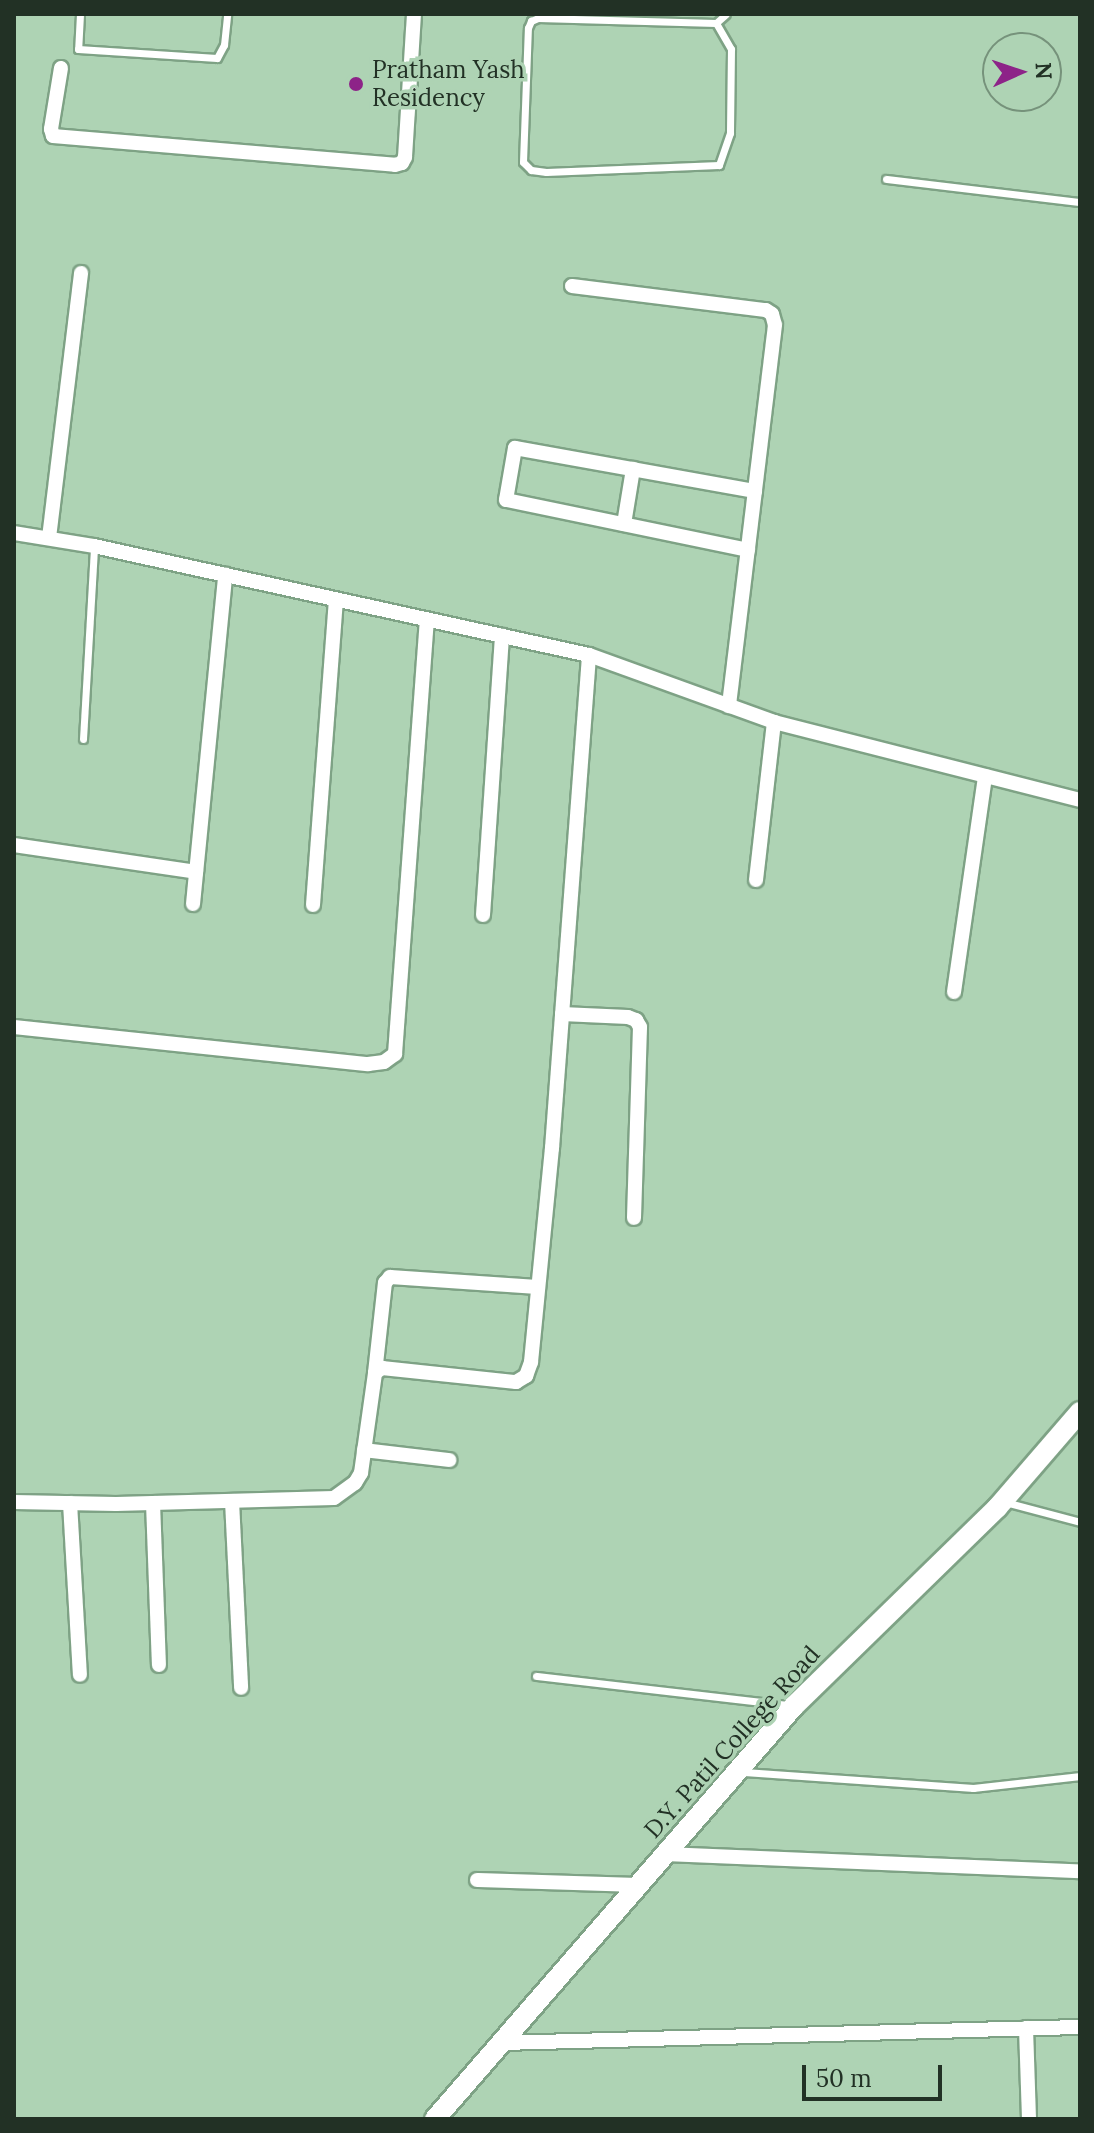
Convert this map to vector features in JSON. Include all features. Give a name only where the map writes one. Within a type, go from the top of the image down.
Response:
[{"type":"street","points":[[61,68],[51,129],[53,136],[395,165],[402,163],[405,157],[414,14]]},
{"type":"street","points":[[49,538],[81,273]]},
{"type":"street","points":[[572,286],[766,310],[772,314],[775,325],[729,706]]},
{"type":"street","points":[[748,550],[506,500],[515,448],[755,491]]},
{"type":"street","points":[[624,524],[633,469]]},
{"type":"street","points":[[14,533],[94,546],[589,655],[774,722],[1080,800]]},
{"type":"street","points":[[193,904],[225,575]]},
{"type":"street","points":[[313,905],[336,600]]},
{"type":"street","points":[[14,1027],[368,1064],[384,1062],[395,1054],[427,620]]},
{"type":"street","points":[[483,915],[502,636]]},
{"type":"street","points":[[375,1373],[392,1368],[516,1382],[526,1376],[531,1362],[562,1014],[589,655]]},
{"type":"street","points":[[756,880],[774,722]]},
{"type":"street","points":[[954,992],[985,776]]},
{"type":"street","points":[[14,845],[196,872]]},
{"type":"street","points":[[562,1014],[628,1017],[636,1020],[640,1027],[634,1218]]},
{"type":"street","points":[[14,1502],[153,1503],[334,1498],[355,1483],[361,1473],[385,1283],[390,1277],[538,1287]]},
{"type":"street","name":"D.Y. Patil College Road","points":[[435,2119],[794,1706],[1003,1502],[1080,1412]]},
{"type":"street","points":[[364,1450],[449,1460]]},
{"type":"street","points":[[232,1501],[241,1688]]},
{"type":"street","points":[[70,1503],[80,1675]]},
{"type":"street","points":[[153,1503],[159,1665]]},
{"type":"street","points":[[666,1854],[1080,1871]]},
{"type":"street","points":[[477,1880],[639,1885]]},
{"type":"street","points":[[502,2043],[1080,2027]]},
{"type":"street","points":[[1026,2028],[1029,2119]]},
{"type":"lane","points":[[80,14],[78,49],[217,58],[224,45],[227,14]]},
{"type":"lane","points":[[716,23],[731,49],[730,133],[719,165],[546,172],[531,170],[523,162],[528,28],[531,21],[538,18],[716,23],[726,14]]},
{"type":"lane","points":[[886,179],[1080,202]]},
{"type":"lane","points":[[83,739],[94,546]]},
{"type":"lane","points":[[1003,1502],[1080,1522]]},
{"type":"lane","points":[[536,1676],[794,1706]]},
{"type":"lane","points":[[737,1771],[973,1788],[1080,1776]]},
{"type":"place","name":"Pratham Yash Residency","points":[[356,84]]}]
